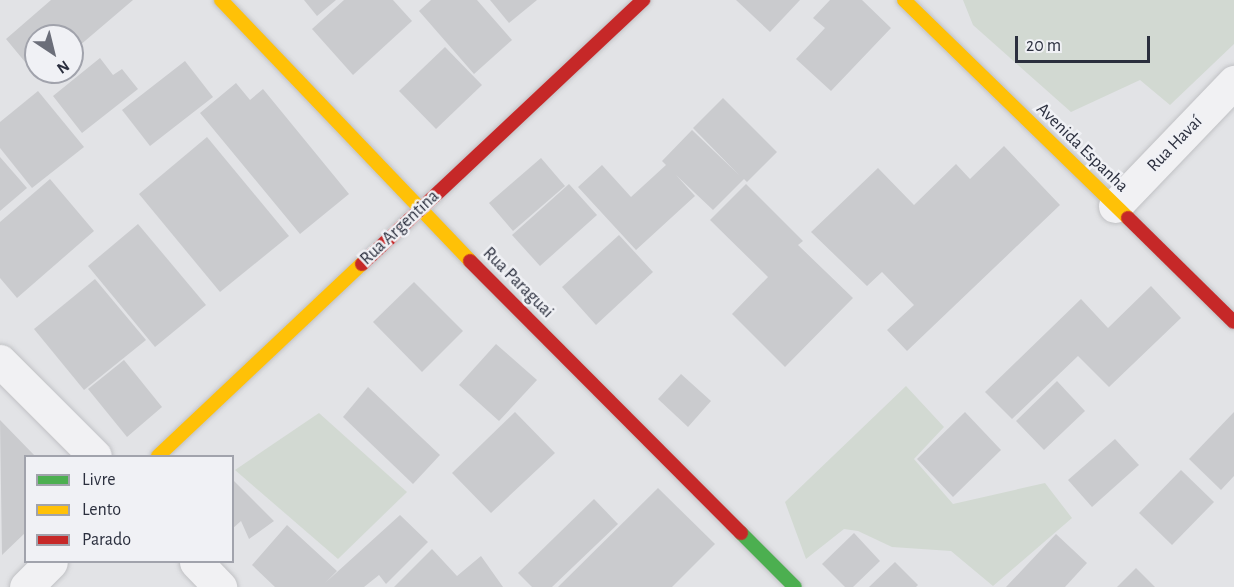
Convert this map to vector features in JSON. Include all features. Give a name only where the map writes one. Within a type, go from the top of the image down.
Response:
[{"type":"street","name":"Rua Paraguai","points":[[221,0],[419,209],[795,587]]},
{"type":"street","name":"Rua Argentina","points":[[159,455],[643,0]]},
{"type":"street","name":"Avenida Espanha","points":[[904,0],[1234,322]]},
{"type":"street","name":"Rua Havaí","points":[[1115,206],[1234,82]]},
{"type":"street","points":[[0,361],[94,455]]},
{"type":"street","points":[[26,587],[49,563]]},
{"type":"street","points":[[198,563],[220,587]]},
{"type":"shaded area","points":[[963,0],[1234,0],[1234,44],[1170,105],[1140,80],[1071,112],[973,25]]},
{"type":"shaded area","points":[[906,386],[944,427],[914,459],[953,504],[1045,483],[1072,518],[993,586],[951,551],[892,547],[858,531],[844,529],[806,559],[785,502]]},
{"type":"shaded area","points":[[319,413],[407,492],[338,559],[235,470]]},
{"type":"building","points":[[51,0],[133,0],[84,42],[84,24],[24,24],[24,61],[6,39]]},
{"type":"building","points":[[304,0],[336,0],[317,16]]},
{"type":"building","points":[[344,0],[393,0],[412,21],[353,75],[312,29]]},
{"type":"building","points":[[431,0],[477,0],[512,40],[474,74],[419,11]]},
{"type":"building","points":[[490,0],[537,0],[509,23]]},
{"type":"building","points":[[736,0],[800,0],[770,32]]},
{"type":"building","points":[[830,0],[862,0],[891,28],[831,91],[796,59],[825,28],[813,18]]},
{"type":"building","points":[[445,47],[482,85],[436,129],[399,91]]},
{"type":"building","points":[[100,58],[113,75],[122,69],[138,89],[82,133],[53,96],[68,84],[84,84],[84,71]]},
{"type":"building","points":[[185,61],[213,97],[150,146],[122,110]]},
{"type":"building","points":[[236,83],[250,100],[263,89],[349,194],[300,234],[200,113]]},
{"type":"building","points":[[38,91],[84,147],[32,188],[0,148],[0,122]]},
{"type":"building","points":[[723,98],[777,152],[747,182],[744,179],[713,210],[676,175],[695,196],[636,250],[578,187],[602,165],[631,197],[666,165],[662,161],[692,130],[739,175],[693,128]]},
{"type":"building","points":[[207,137],[289,236],[220,292],[139,194]]},
{"type":"building","points":[[1004,146],[1060,205],[907,351],[887,330],[914,305],[882,272],[867,286],[811,232],[878,168],[914,205],[956,164],[970,179]]},
{"type":"building","points":[[0,157],[27,188],[0,211]]},
{"type":"building","points":[[541,158],[565,186],[513,231],[489,203]]},
{"type":"building","points":[[50,179],[94,231],[17,298],[0,278],[0,222]]},
{"type":"building","points":[[569,184],[597,215],[540,266],[512,235]]},
{"type":"building","points":[[746,184],[803,241],[798,245],[853,298],[785,367],[732,314],[768,277],[710,220]]},
{"type":"building","points":[[138,224],[206,305],[155,347],[88,266]]},
{"type":"building","points":[[619,235],[653,272],[596,325],[562,287]]},
{"type":"building","points":[[95,279],[146,340],[84,390],[34,329]]},
{"type":"building","points":[[414,282],[463,331],[422,372],[373,322]]},
{"type":"building","points":[[1151,286],[1181,318],[1109,387],[1078,356],[1012,419],[985,392],[1081,299],[1108,328]]},
{"type":"building","points":[[496,344],[537,380],[499,421],[459,385]]},
{"type":"building","points":[[124,360],[162,407],[127,437],[88,389]]},
{"type":"building","points":[[681,374],[711,401],[688,427],[658,399]]},
{"type":"building","points":[[1057,381],[1085,411],[1044,450],[1016,421]]},
{"type":"building","points":[[368,387],[440,455],[413,484],[343,417]]},
{"type":"building","points":[[515,412],[555,453],[491,513],[452,473]]},
{"type":"building","points":[[965,412],[1001,450],[953,497],[917,459]]},
{"type":"building","points":[[1234,412],[1234,476],[1221,490],[1189,459]]},
{"type":"building","points":[[0,420],[34,455],[24,455],[24,534],[2,555]]},
{"type":"building","points":[[1115,439],[1139,465],[1092,507],[1068,480]]},
{"type":"building","points":[[1181,470],[1214,502],[1172,545],[1139,513]]},
{"type":"building","points":[[234,481],[274,521],[249,539],[241,521],[234,527]]},
{"type":"building","points":[[658,488],[715,544],[672,587],[558,587]]},
{"type":"building","points":[[594,499],[618,524],[552,587],[532,587],[518,573]]},
{"type":"building","points":[[400,515],[428,542],[386,584],[379,575],[364,587],[275,587],[252,565],[287,525],[337,571],[325,583]]},
{"type":"building","points":[[854,533],[880,561],[853,587],[845,587],[822,564]]},
{"type":"building","points":[[1056,534],[1087,563],[1065,587],[1006,587]]},
{"type":"building","points":[[432,549],[457,576],[481,556],[503,587],[394,587]]},
{"type":"building","points":[[895,562],[918,585],[916,587],[869,587]]},
{"type":"building","points":[[1136,568],[1155,587],[1117,587]]},
{"type":"traffic: fast","points":[[741,533],[795,587]]},
{"type":"traffic: slow","points":[[221,0],[470,261]]},
{"type":"traffic: slow","points":[[904,0],[1128,218]]},
{"type":"traffic: slow","points":[[159,455],[362,264]]},
{"type":"traffic: jam","points":[[362,264],[643,0]]},
{"type":"traffic: jam","points":[[1128,218],[1234,322]]},
{"type":"traffic: jam","points":[[470,261],[741,533]]}]
